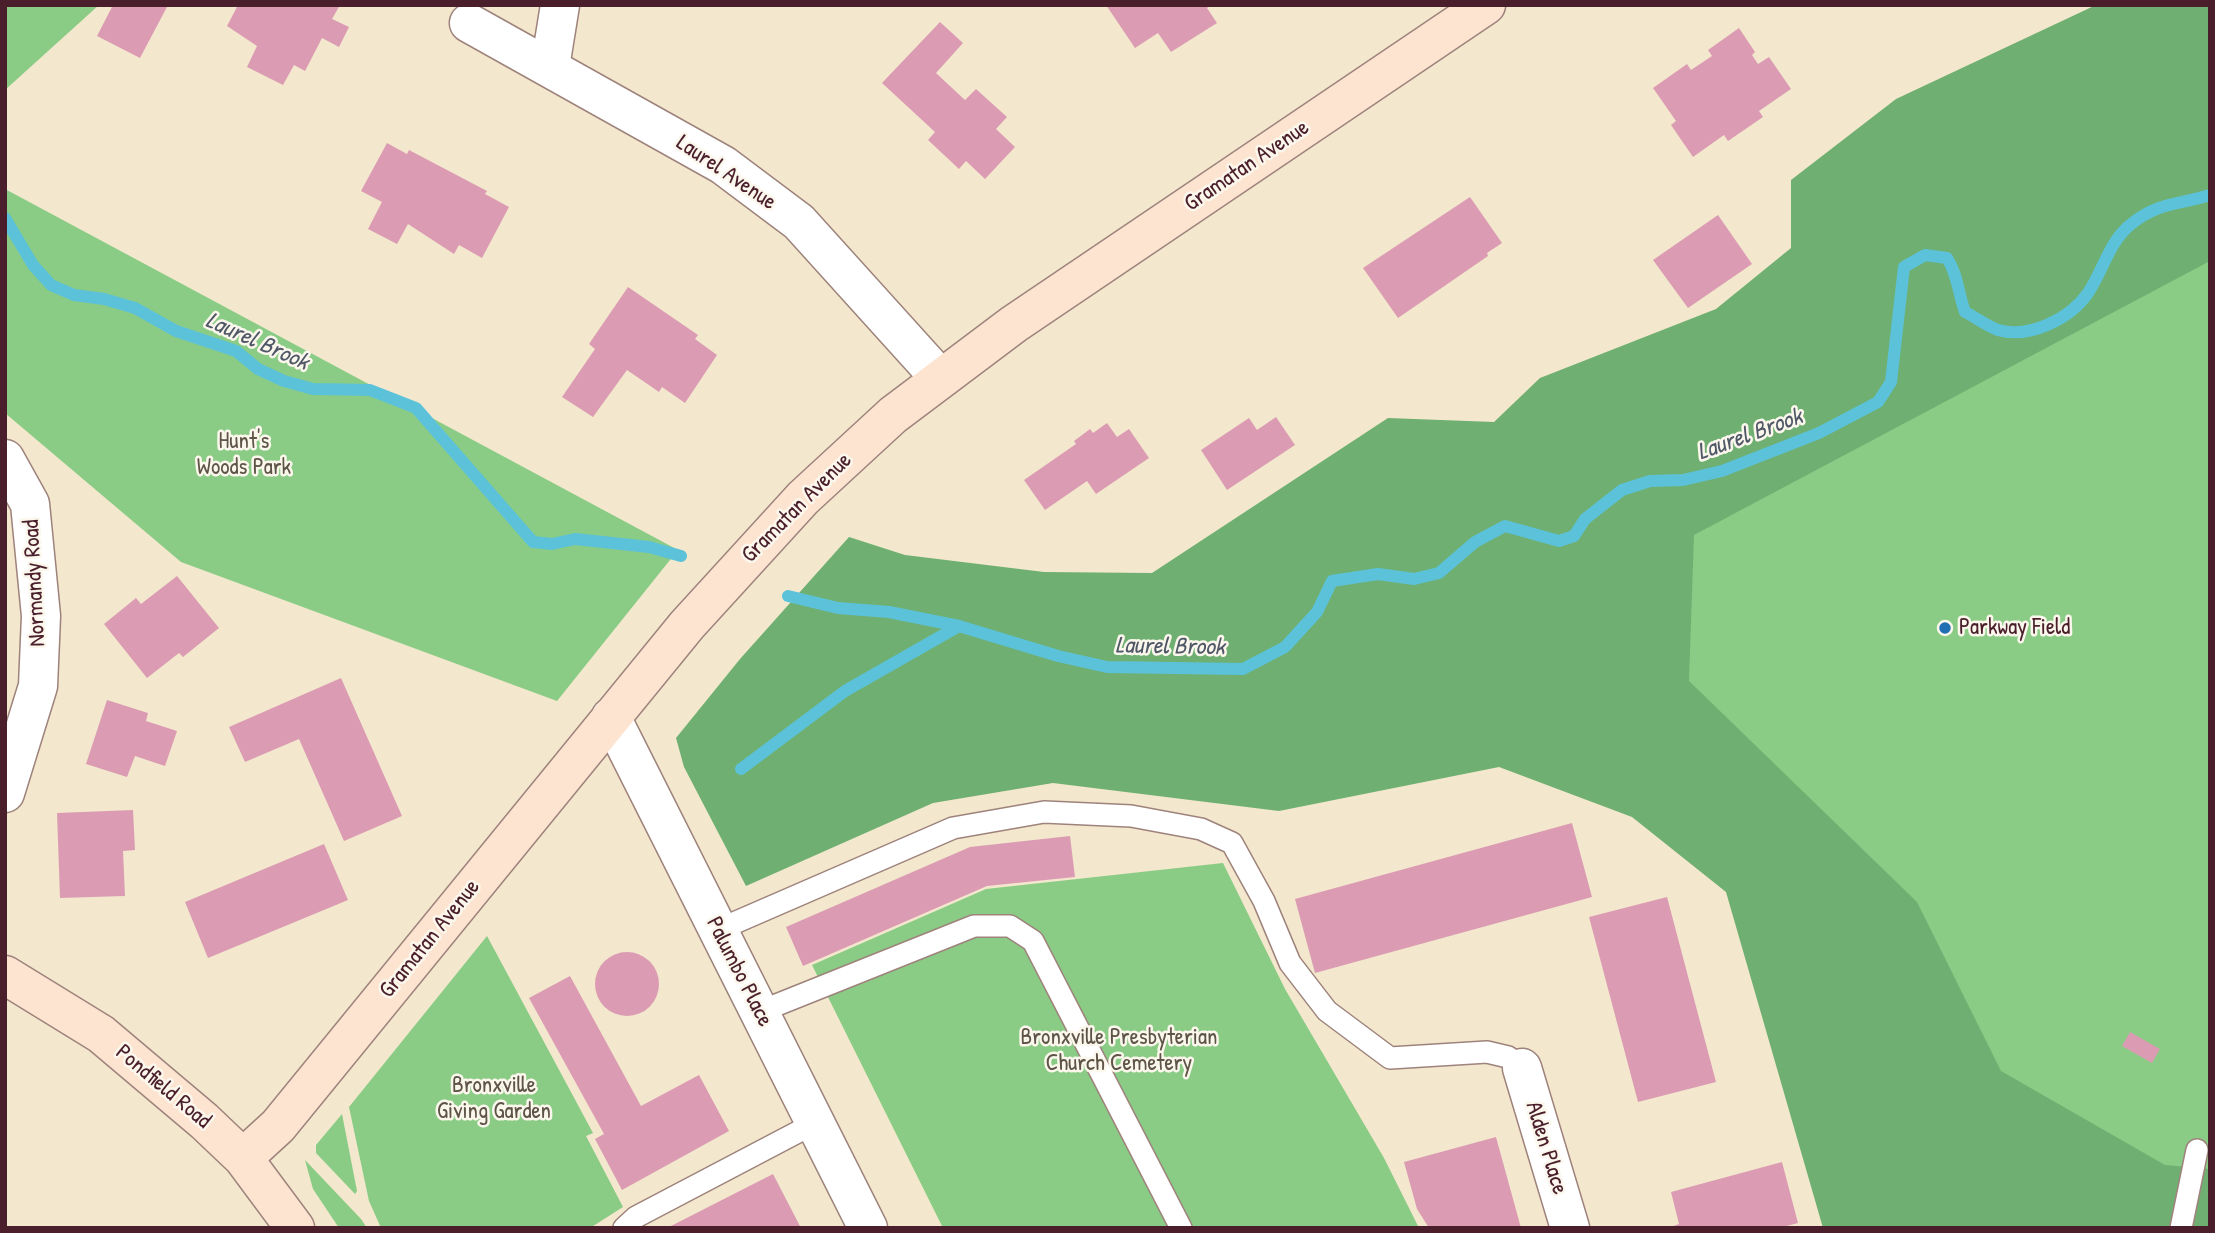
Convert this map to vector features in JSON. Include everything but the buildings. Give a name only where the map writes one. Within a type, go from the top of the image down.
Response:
[{"type":"street","points":[[550,67],[559,5]]},
{"type":"street","name":"Gramatan Avenue","points":[[243,1158],[294,1106],[696,615],[803,498],[892,415],[1081,278],[1486,5]]},
{"type":"street","name":"Laurel Avenue","points":[[469,23],[723,165],[799,222],[940,378]]},
{"type":"street","name":"Normandy Road","points":[[5,459],[30,504],[41,616],[38,686],[5,793]]},
{"type":"street","name":"Palumbo Place","points":[[611,717],[868,1228]]},
{"type":"street","name":"Pondfield Road","points":[[5,975],[101,1034],[243,1158],[295,1228]]},
{"type":"street","name":"Alden Place","points":[[1522,1068],[1570,1228]]},
{"type":"lane","points":[[718,930],[953,828],[1044,812],[1131,816],[1200,829],[1232,843],[1264,901],[1290,963],[1327,1011],[1390,1058],[1487,1052],[1508,1057],[1522,1068]]},
{"type":"lane","points":[[759,1012],[974,926],[1010,926],[1033,941],[1181,1228]]},
{"type":"lane","points":[[624,1228],[636,1217],[815,1123]]},
{"type":"lane","points":[[2180,1228],[2197,1150]]},
{"type":"green space","points":[[5,5],[99,5],[5,90]]},
{"type":"green space","points":[[2096,5],[2210,5],[2210,261],[1694,535],[1689,681],[1917,902],[2001,1071],[2165,1165],[2210,1169],[2210,1228],[1823,1228],[1726,892],[1632,817],[1499,767],[1279,811],[1053,783],[933,803],[746,886],[684,767],[676,738],[740,659],[849,537],[905,555],[1044,572],[1152,573],[1388,418],[1494,422],[1540,378],[1716,309],[1791,248],[1791,180],[1896,99]]},
{"type":"green space","points":[[2210,75],[2210,1228],[1730,886],[1633,809],[1503,758],[904,559],[1276,603]]},
{"type":"green space","name":"Hunt's Woods Park","points":[[5,189],[678,550],[557,701],[181,562],[5,413]]},
{"type":"green space","name":"Bronxville Presbyterian Church Cemetery","points":[[1223,863],[1285,989],[1384,1158],[1419,1228],[943,1228],[812,965],[986,889]]},
{"type":"green space","name":"Bronxville Giving Garden","points":[[487,936],[593,1133],[586,1136],[623,1207],[590,1228],[381,1228],[369,1201],[349,1107]]},
{"type":"green space","points":[[342,1114],[357,1191],[355,1194],[316,1153],[316,1145]]},
{"type":"green space","points":[[305,1160],[367,1228],[339,1228],[313,1189]]},
{"type":"waterway","name":"Laurel Brook","points":[[788,596],[838,608],[889,612],[959,626],[1058,656],[1107,667],[1243,669],[1285,647],[1317,612],[1332,581],[1378,574],[1414,579],[1439,573],[1475,542],[1505,526],[1559,541],[1574,536],[1585,519],[1622,490],[1650,481],[1683,480],[1722,471],[1819,433],[1878,402],[1891,382],[1904,267],[1925,255],[1947,258],[1956,278],[1965,312],[1998,330],[2023,332],[2048,325],[2071,311],[2088,293],[2117,240],[2130,225],[2159,208],[2210,195]]},
{"type":"waterway","name":"Laurel Brook","points":[[5,218],[33,265],[51,285],[74,295],[104,299],[135,308],[176,331],[236,351],[258,369],[284,381],[313,389],[370,390],[416,408],[533,542],[552,544],[575,539],[649,547],[681,556]]},
{"type":"waterway","points":[[741,769],[845,691],[959,626]]},
{"type":"place","name":"Parkway Field","points":[[1945,628]]}]
